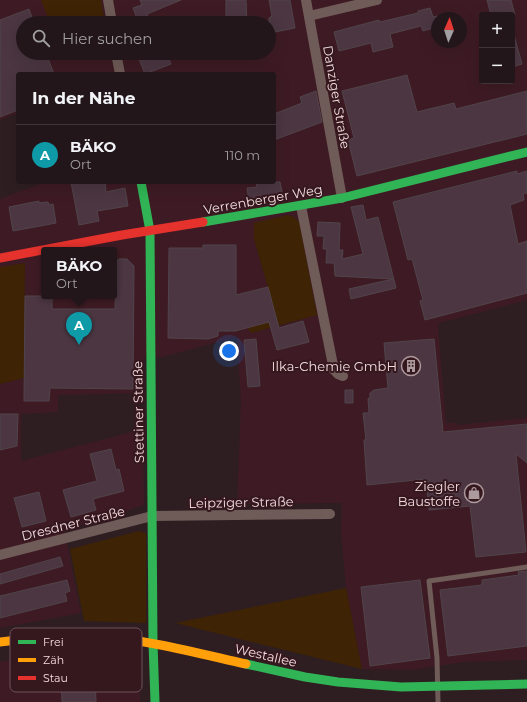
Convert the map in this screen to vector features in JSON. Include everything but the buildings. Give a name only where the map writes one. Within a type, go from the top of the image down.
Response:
[{"type":"street","points":[[108,0],[111,16]]},
{"type":"street","name":"Danziger Straße","points":[[306,0],[342,198]]},
{"type":"street","points":[[309,16],[377,0]]},
{"type":"street","points":[[117,60],[120,72]]},
{"type":"street","name":"Verrenberger Weg","points":[[58,247],[342,198],[527,152]]},
{"type":"street","name":"Stettiner Straße","points":[[141,184],[150,231],[153,643],[155,702]]},
{"type":"street","points":[[301,206],[334,370],[343,376]]},
{"type":"street","name":"Verrenberger Weg","points":[[0,257],[41,250]]},
{"type":"street","name":"Leipziger Straße","points":[[152,516],[330,514]]},
{"type":"street","name":"Dresdner Straße","points":[[0,555],[152,516]]},
{"type":"street","name":"Westallee","points":[[0,642],[10,640]]},
{"type":"street","name":"Westallee","points":[[142,642],[305,677],[338,682],[401,687],[527,684]]},
{"type":"lane","points":[[438,702],[437,658],[429,581],[527,567]]},
{"type":"shaded area","points":[[0,0],[527,0],[527,300],[439,323],[438,327],[446,423],[454,423],[457,425],[527,418],[527,660],[464,662],[412,670],[362,669],[346,588],[341,532],[342,503],[237,504],[241,401],[237,337],[162,357],[144,357],[144,393],[58,395],[58,412],[21,414],[21,461],[143,429],[144,505],[92,523],[64,528],[81,613],[0,628],[0,384],[24,378],[25,263],[0,267],[0,199],[40,184],[276,184],[276,72],[16,72],[16,114],[0,120]],"holes":[[[254,239],[317,315],[251,333],[249,328],[277,319]]]},
{"type":"shaded area","points":[[41,0],[101,0],[104,16],[47,16]]},
{"type":"shaded area","points":[[288,215],[294,217],[299,222],[317,315],[251,333],[248,328],[277,319],[254,239],[254,223]]},
{"type":"shaded area","points":[[25,263],[24,378],[0,384],[0,267]]},
{"type":"shaded area","points":[[139,531],[146,533],[146,623],[84,621],[70,549]]},
{"type":"shaded area","points":[[346,588],[362,669],[175,623]]},
{"type":"shaded area","points":[[10,660],[10,692],[140,692],[140,702],[0,702],[0,662]]},
{"type":"traffic: fast","points":[[203,222],[342,198],[527,152]]},
{"type":"traffic: fast","points":[[141,184],[150,231],[153,643],[155,702]]},
{"type":"traffic: fast","points":[[246,664],[305,677],[338,682],[401,687],[527,684]]},
{"type":"traffic: slow","points":[[0,642],[10,641]]},
{"type":"traffic: slow","points":[[142,642],[191,651],[246,664]]},
{"type":"traffic: jam","points":[[58,247],[203,222]]},
{"type":"traffic: jam","points":[[0,258],[41,250]]},
{"type":"place","name":"BÄKO","points":[[79,345]]},
{"type":"place","name":"Ilka-Chemie GmbH","points":[[411,366]]},
{"type":"place","name":"Ziegler Baustoffe","points":[[474,493]]}]
